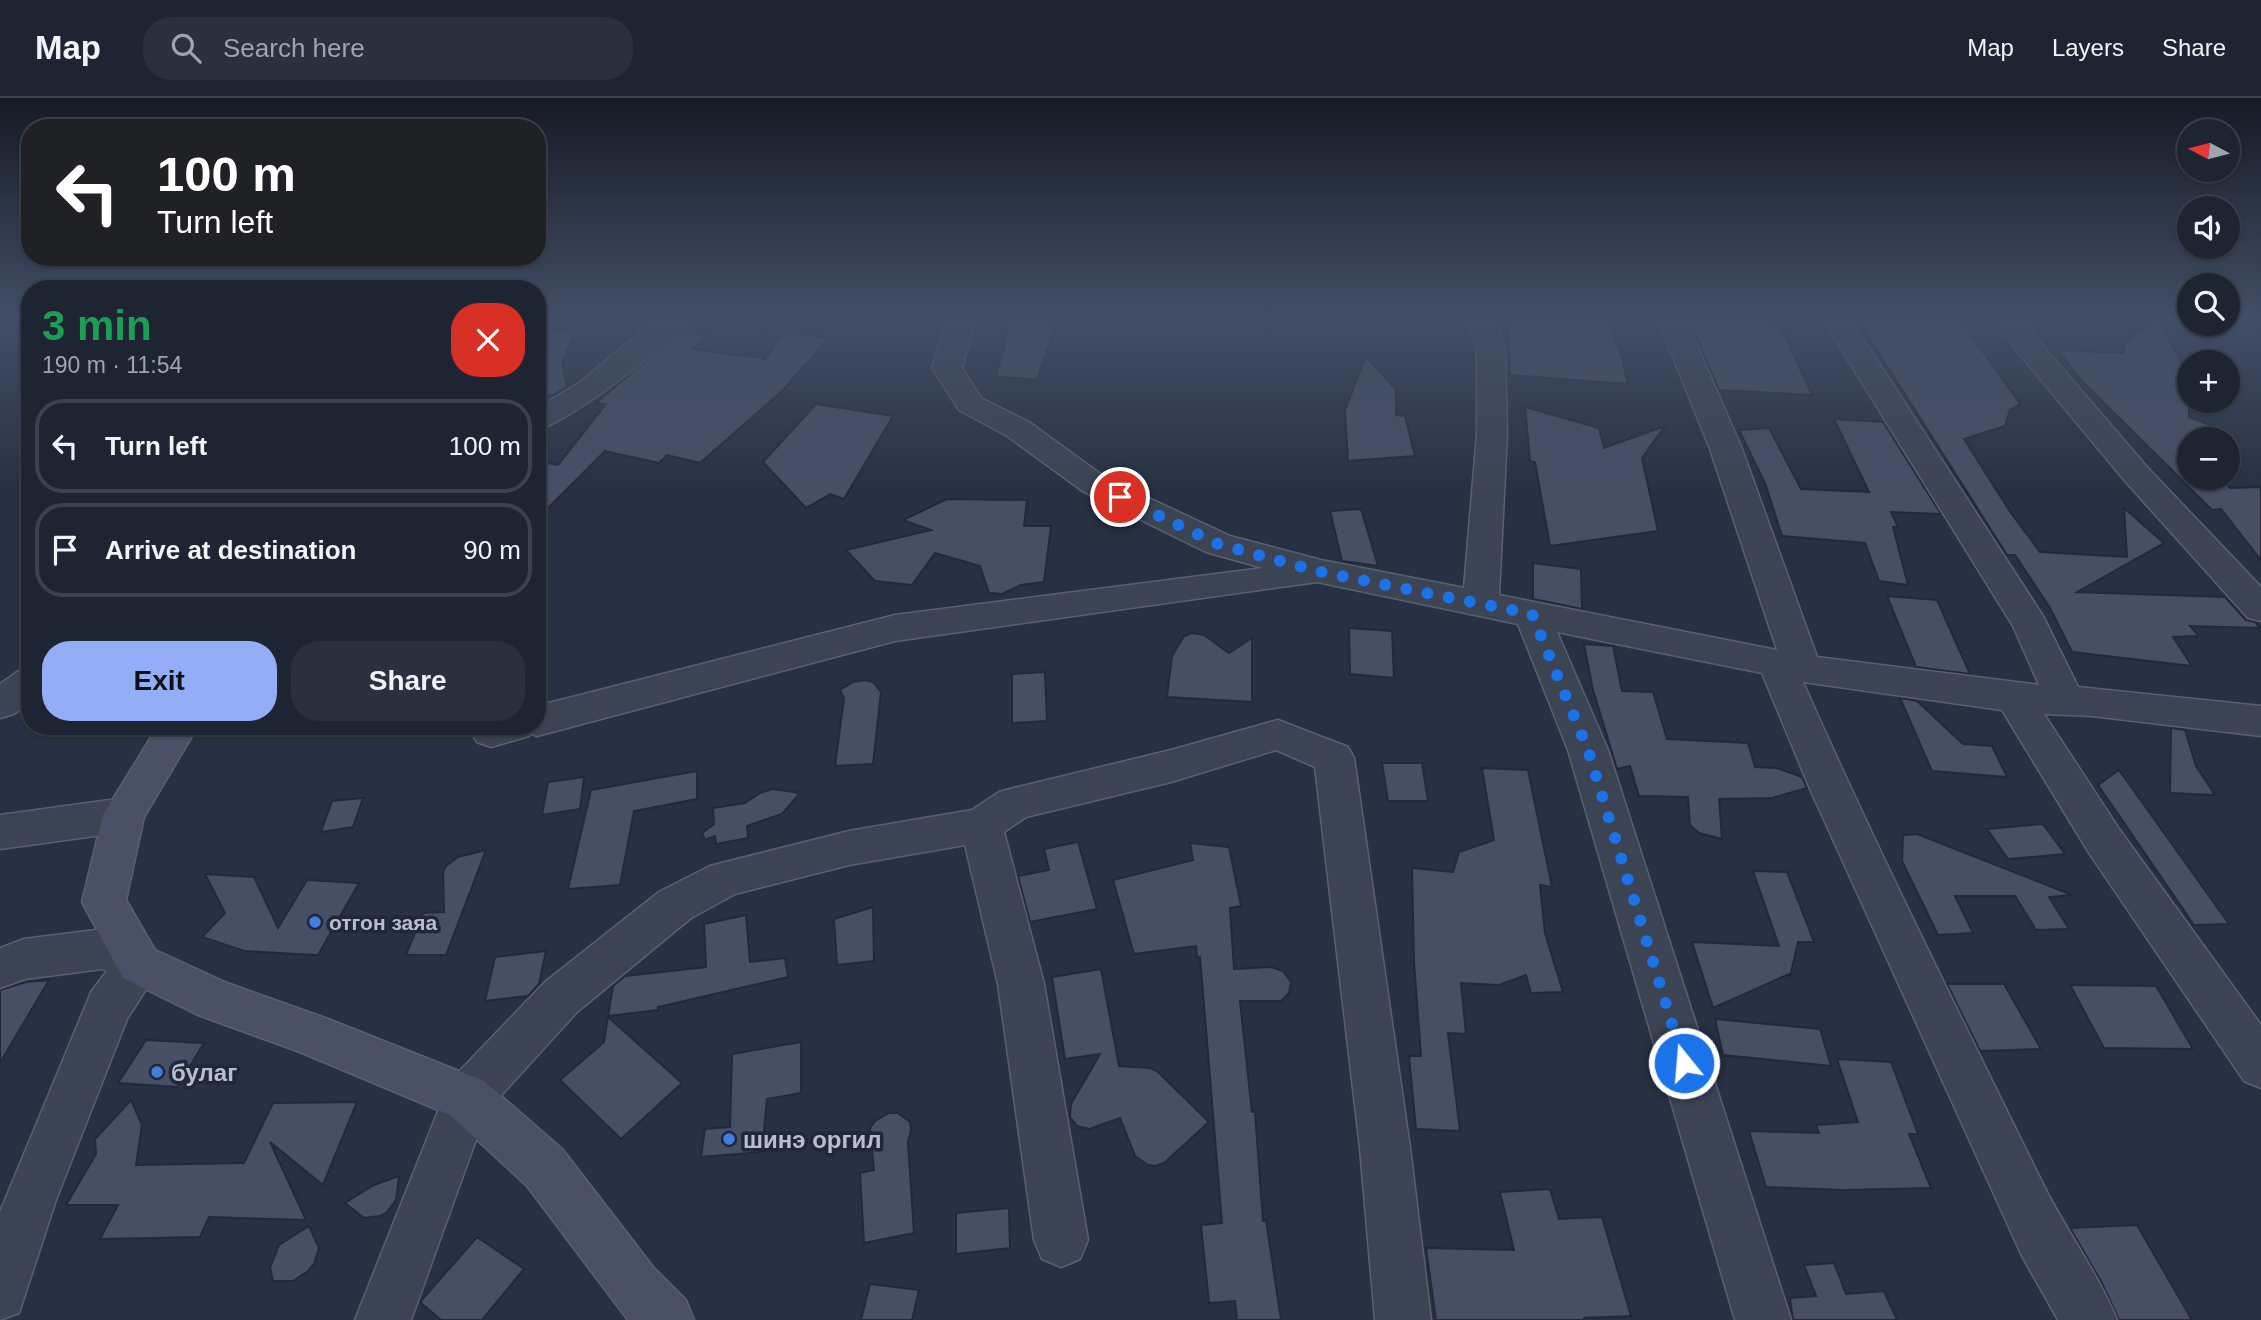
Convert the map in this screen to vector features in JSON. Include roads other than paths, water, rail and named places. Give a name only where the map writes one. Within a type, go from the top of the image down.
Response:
[{"type":"main road","points":[[173,735],[124,815],[104,902],[139,964],[215,1000],[311,1034],[467,1098],[545,1168],[634,1286],[666,1320]]},
{"type":"street","points":[[546,415],[604,377]]},
{"type":"street","points":[[953,377],[970,404],[1017,429],[1095,485],[1218,544],[1321,572],[1790,666],[2014,698],[2065,700],[2258,723]]},
{"type":"street","points":[[1480,604],[1492,434],[1491,377]]},
{"type":"street","points":[[1697,377],[1755,524],[1790,666],[1830,789],[2041,1237],[2089,1320]]},
{"type":"street","points":[[1872,377],[2031,625],[2065,700]]},
{"type":"street","points":[[2054,377],[2136,474],[2261,608]]},
{"type":"street","points":[[546,719],[895,628],[1321,572]]},
{"type":"street","points":[[1532,614],[1588,750],[1763,1320]]},
{"type":"street","points":[[0,704],[21,689]]},
{"type":"street","points":[[2014,698],[2104,841],[2261,1065]]},
{"type":"street","points":[[383,1320],[467,1098],[561,996],[675,905],[725,879],[849,848],[981,825],[1014,804],[1171,766],[1278,736],[1334,758],[1385,1148],[1403,1320]]},
{"type":"street","points":[[0,832],[124,815]]},
{"type":"street","points":[[981,825],[1021,984],[1061,1240]]},
{"type":"street","points":[[0,968],[24,959],[104,949],[139,964],[108,1007],[30,1200],[0,1294]]},
{"type":"place","name":"отгон заяа","points":[[315,922]]},
{"type":"place","name":"булаг","points":[[157,1072]]},
{"type":"place","name":"шинэ оргил","points":[[729,1139]]}]
